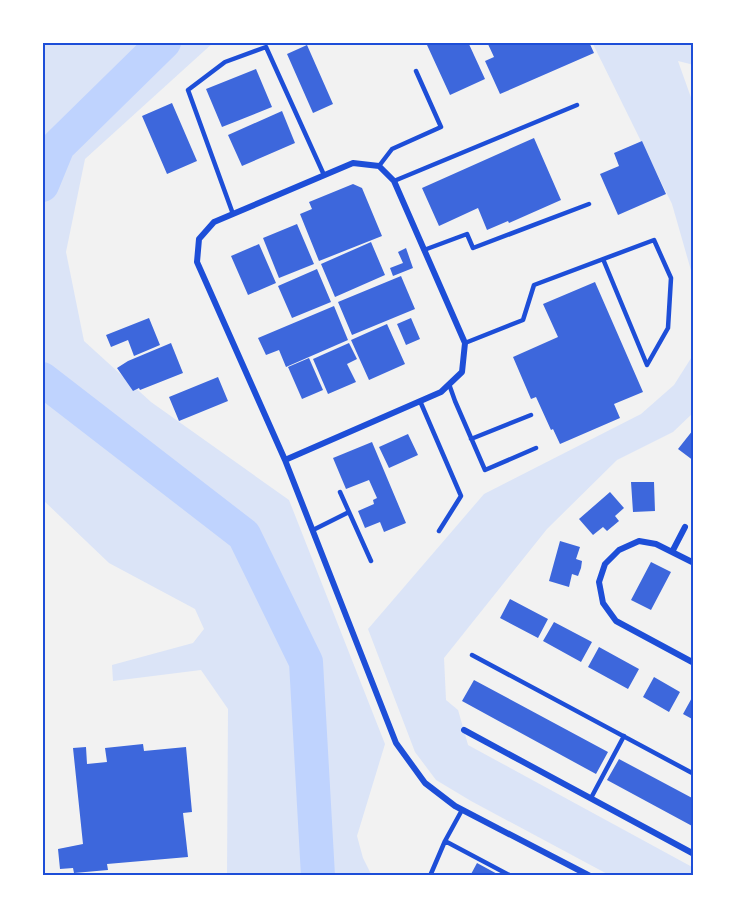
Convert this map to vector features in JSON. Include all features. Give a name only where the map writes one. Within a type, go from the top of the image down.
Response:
[{"type":"street","points":[[285,460],[441,392],[462,372],[465,343],[394,181],[379,166],[353,163],[214,222],[199,238],[197,262],[285,460],[396,744],[425,783],[462,810],[590,876]]},
{"type":"street","points":[[672,552],[685,527]]},
{"type":"street","points":[[694,563],[656,544],[639,541],[619,550],[604,564],[599,582],[603,603],[616,621],[694,663]]},
{"type":"street","points":[[464,730],[694,854]]},
{"type":"lane","points":[[233,214],[188,90],[225,62],[266,47],[324,175]]},
{"type":"lane","points":[[379,166],[392,149],[441,127],[416,71]]},
{"type":"lane","points":[[394,181],[577,105]]},
{"type":"lane","points":[[424,250],[467,234],[473,249],[590,204]]},
{"type":"lane","points":[[465,343],[522,320],[534,285],[603,259],[654,240],[671,278],[668,328],[647,365],[603,259]]},
{"type":"lane","points":[[449,384],[485,470],[536,448]]},
{"type":"lane","points":[[420,401],[461,496],[439,531]]},
{"type":"lane","points":[[471,439],[531,415]]},
{"type":"lane","points":[[340,492],[371,561]]},
{"type":"lane","points":[[313,530],[349,512]]},
{"type":"lane","points":[[472,655],[694,774]]},
{"type":"lane","points":[[591,798],[624,736]]},
{"type":"lane","points":[[430,876],[462,810]]},
{"type":"lane","points":[[445,841],[511,876]]},
{"type":"shaded area","points":[[42,42],[214,42],[85,159],[66,252],[84,341],[151,402],[289,500],[385,744],[357,836],[363,858],[372,876],[227,876],[228,709],[201,670],[113,681],[112,665],[193,643],[204,629],[195,609],[109,563],[42,499]]},
{"type":"shaded area","points":[[592,42],[694,42],[694,65],[678,61],[694,106],[694,281],[672,204]]},
{"type":"shaded area","points":[[694,347],[694,412],[673,432],[617,460],[547,529],[444,658],[446,700],[458,710],[468,745],[694,868],[694,876],[611,876],[436,780],[415,752],[368,629],[484,494],[641,414],[674,385],[693,355]]},
{"type":"building","points":[[433,42],[468,42],[485,79],[450,95],[427,45]]},
{"type":"building","points":[[487,42],[589,42],[594,53],[500,94],[485,61],[494,57]]},
{"type":"building","points":[[307,45],[333,104],[313,113],[287,54]]},
{"type":"building","points":[[256,69],[272,107],[222,127],[206,89]]},
{"type":"building","points":[[172,103],[197,161],[167,174],[142,116]]},
{"type":"building","points":[[282,111],[295,143],[242,166],[228,135]]},
{"type":"building","points":[[534,138],[561,200],[487,230],[478,208],[439,226],[422,188]]},
{"type":"building","points":[[642,141],[666,194],[618,215],[600,174],[619,166],[614,153]]},
{"type":"building","points":[[353,184],[362,188],[382,236],[319,261],[300,214],[312,209],[309,202]]},
{"type":"building","points":[[297,224],[314,264],[279,278],[263,238]]},
{"type":"building","points":[[371,242],[385,275],[335,297],[321,264]]},
{"type":"building","points":[[259,244],[276,283],[248,295],[231,256]]},
{"type":"building","points":[[406,248],[413,268],[393,276],[390,268],[403,263],[398,252]]},
{"type":"building","points":[[317,269],[331,302],[292,318],[278,286]]},
{"type":"building","points":[[401,276],[415,309],[352,335],[338,302]]},
{"type":"building","points":[[595,282],[643,392],[614,404],[620,418],[560,444],[536,397],[531,399],[513,357],[558,337],[543,304]]},
{"type":"building","points":[[334,306],[348,340],[286,367],[279,350],[266,355],[258,338]]},
{"type":"building","points":[[149,318],[160,345],[134,356],[128,340],[111,347],[106,335]]},
{"type":"building","points":[[411,318],[420,339],[406,345],[397,324]]},
{"type":"building","points":[[387,324],[405,364],[369,380],[351,340]]},
{"type":"building","points":[[171,343],[183,373],[133,391],[117,368]]},
{"type":"building","points":[[349,343],[357,359],[347,364],[356,382],[328,394],[313,359]]},
{"type":"building","points":[[309,358],[323,390],[302,399],[288,367]]},
{"type":"building","points":[[218,377],[228,401],[179,421],[169,397]]},
{"type":"building","points":[[693,430],[694,432],[694,461],[678,449]]},
{"type":"building","points":[[408,434],[418,455],[389,468],[379,447]]},
{"type":"building","points":[[372,442],[406,523],[384,532],[380,522],[365,528],[358,511],[374,504],[373,500],[377,498],[369,480],[346,489],[333,458]]},
{"type":"building","points":[[631,482],[654,482],[655,511],[633,512]]},
{"type":"building","points":[[610,492],[624,508],[615,516],[619,521],[607,531],[603,527],[593,535],[579,519]]},
{"type":"building","points":[[560,541],[580,547],[576,559],[582,561],[581,568],[578,576],[572,574],[569,587],[549,581]]},
{"type":"building","points":[[651,562],[671,572],[651,610],[631,600]]},
{"type":"building","points":[[510,599],[548,619],[538,638],[500,618]]},
{"type":"building","points":[[554,622],[592,642],[581,662],[543,641]]},
{"type":"building","points":[[599,647],[639,669],[628,689],[588,667]]},
{"type":"building","points":[[654,677],[680,692],[669,712],[643,697]]},
{"type":"building","points":[[474,680],[608,752],[596,774],[462,701]]},
{"type":"building","points":[[694,694],[694,720],[683,714]]},
{"type":"building","points":[[143,744],[144,751],[186,747],[192,812],[183,813],[188,857],[107,864],[108,870],[74,873],[73,868],[60,869],[58,849],[83,844],[73,748],[86,747],[87,764],[107,762],[105,748]]},
{"type":"building","points":[[619,759],[694,799],[694,827],[607,780]]},
{"type":"building","points":[[477,863],[501,876],[470,876]]},
{"type":"waterway","points":[[42,185],[58,146],[164,42]]},
{"type":"waterway","points":[[42,379],[244,535],[306,662],[318,876]]}]
